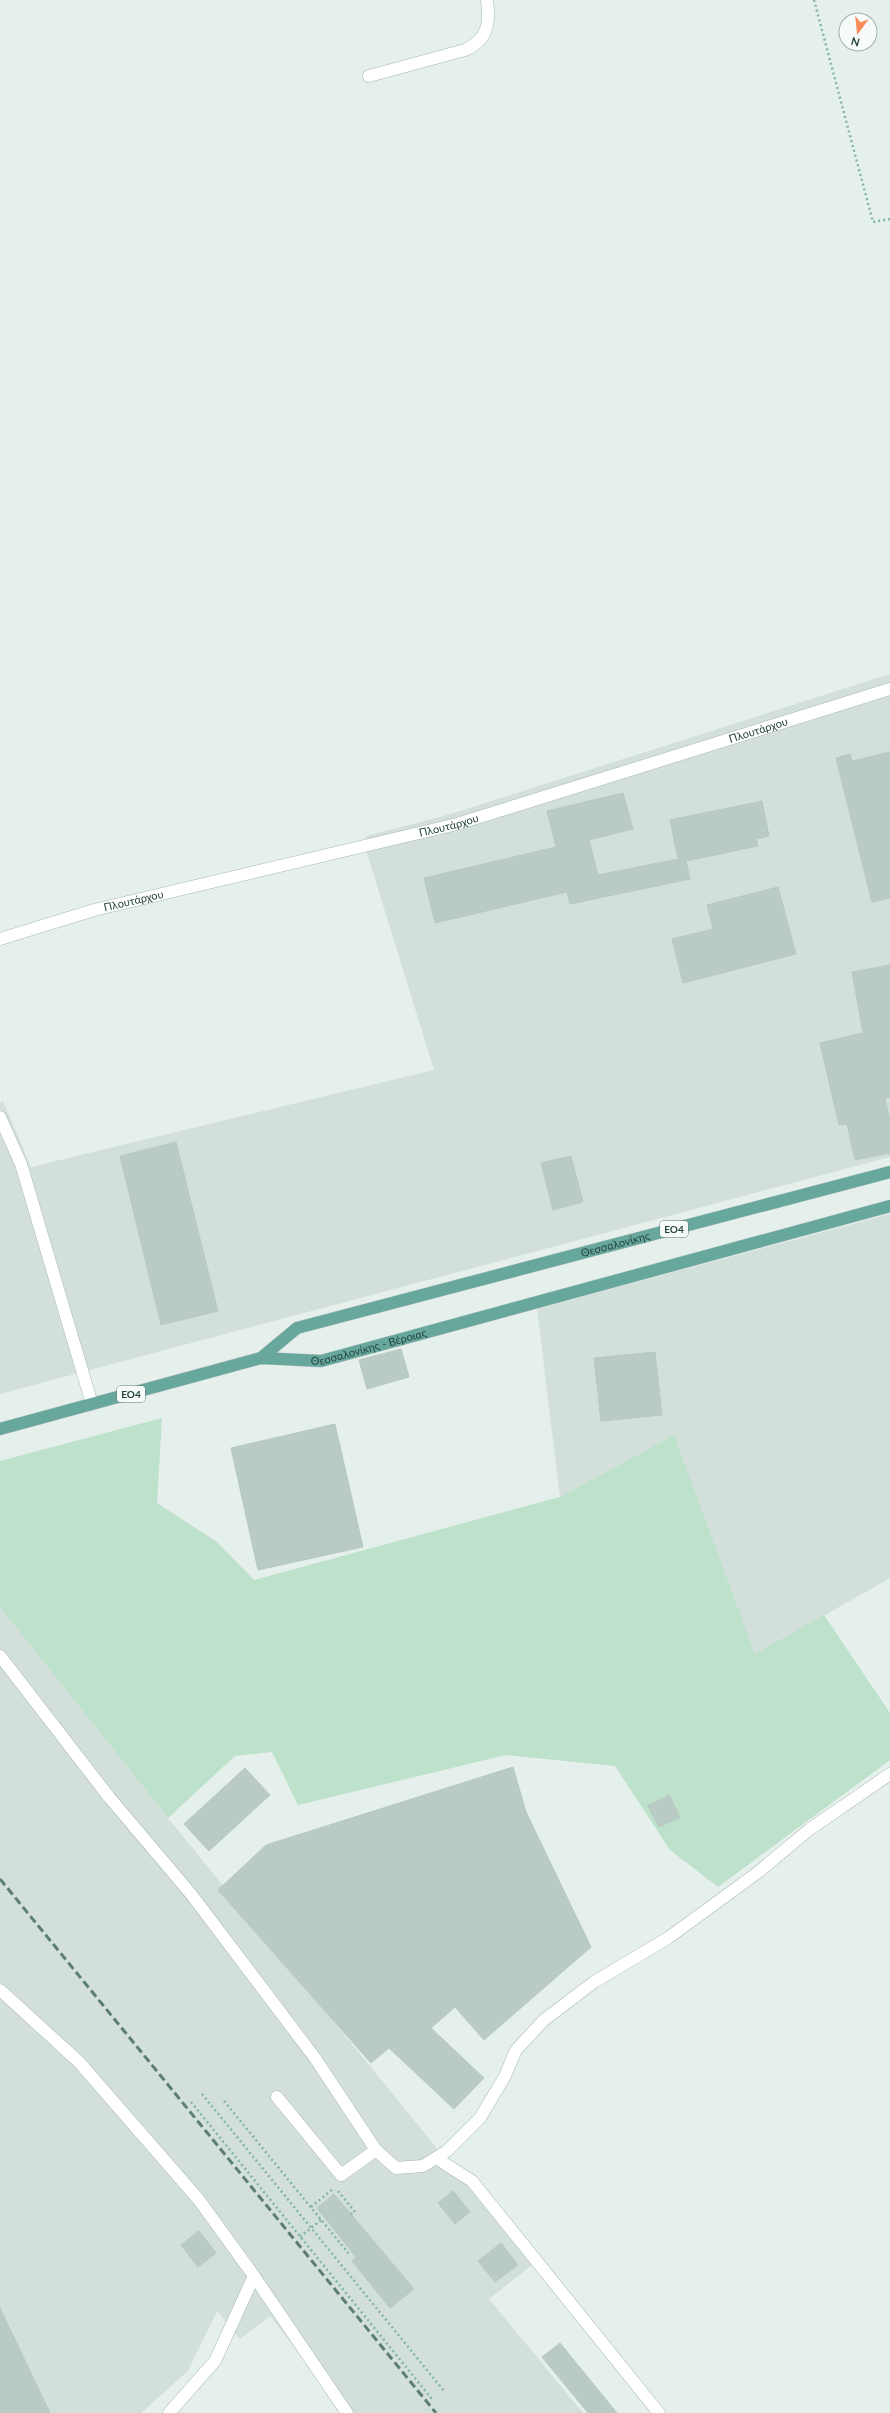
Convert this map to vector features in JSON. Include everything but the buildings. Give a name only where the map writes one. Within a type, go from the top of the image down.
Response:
[{"type":"main road","name":"Θεσσαλονίκης","points":[[457,1286],[890,1172]]},
{"type":"main road","name":"Θεσσαλονίκης - Βέροιας","points":[[0,1429],[261,1358],[321,1361],[890,1206]]},
{"type":"main road","name":"Θεσσαλονίκης - Βέροιας","points":[[261,1358],[297,1328],[457,1286]]},
{"type":"street","points":[[369,76],[465,50],[478,45],[488,24],[487,0]]},
{"type":"street","name":"Πλουτάρχου","points":[[0,939],[94,910],[457,824],[890,689]]},
{"type":"street","points":[[0,1117],[3,1134],[21,1164],[92,1404]]},
{"type":"street","points":[[0,1656],[109,1797],[191,1894],[315,2058],[376,2150],[396,2168],[423,2166],[447,2151],[480,2118],[505,2076],[516,2050],[544,2020],[594,1982],[668,1938],[757,1874],[810,1829],[890,1774]]},
{"type":"street","points":[[0,1990],[79,2062],[199,2200],[254,2276],[347,2413]]},
{"type":"street","points":[[277,2097],[342,2175],[376,2150]]},
{"type":"street","points":[[436,2158],[472,2181],[609,2348],[659,2413]]},
{"type":"street","points":[[169,2413],[215,2361],[254,2276]]},
{"type":"path","points":[[814,0],[873,222],[890,219]]},
{"type":"path","points":[[202,2094],[444,2391]]},
{"type":"path","points":[[224,2101],[321,2220],[332,2230],[349,2254]]},
{"type":"path","points":[[191,2102],[432,2399]]},
{"type":"path","points":[[311,2207],[335,2187],[342,2175]]},
{"type":"path","points":[[335,2187],[355,2212],[351,2214]]},
{"type":"path","points":[[300,2237],[321,2220]]},
{"type":"shaded area","points":[[890,674],[890,1157],[0,1394],[0,1103],[3,1101],[31,1167],[434,1070],[367,853],[366,836],[451,814]]},
{"type":"shaded area","points":[[890,1214],[890,1578],[755,1655],[674,1435],[560,1497],[537,1309]]},
{"type":"shaded area","points":[[0,1607],[168,1818],[532,2265],[489,2299],[583,2413],[345,2413],[270,2316],[240,2339],[217,2311],[188,2371],[141,2413],[0,2413]]},
{"type":"green space","points":[[162,1418],[157,1503],[217,1542],[254,1580],[560,1497],[674,1435],[755,1654],[824,1615],[890,1713],[890,1760],[718,1887],[670,1850],[615,1766],[506,1755],[298,1805],[272,1752],[235,1756],[168,1818],[0,1607],[0,1461]]},
{"type":"railway","points":[[0,1879],[436,2413]]}]
